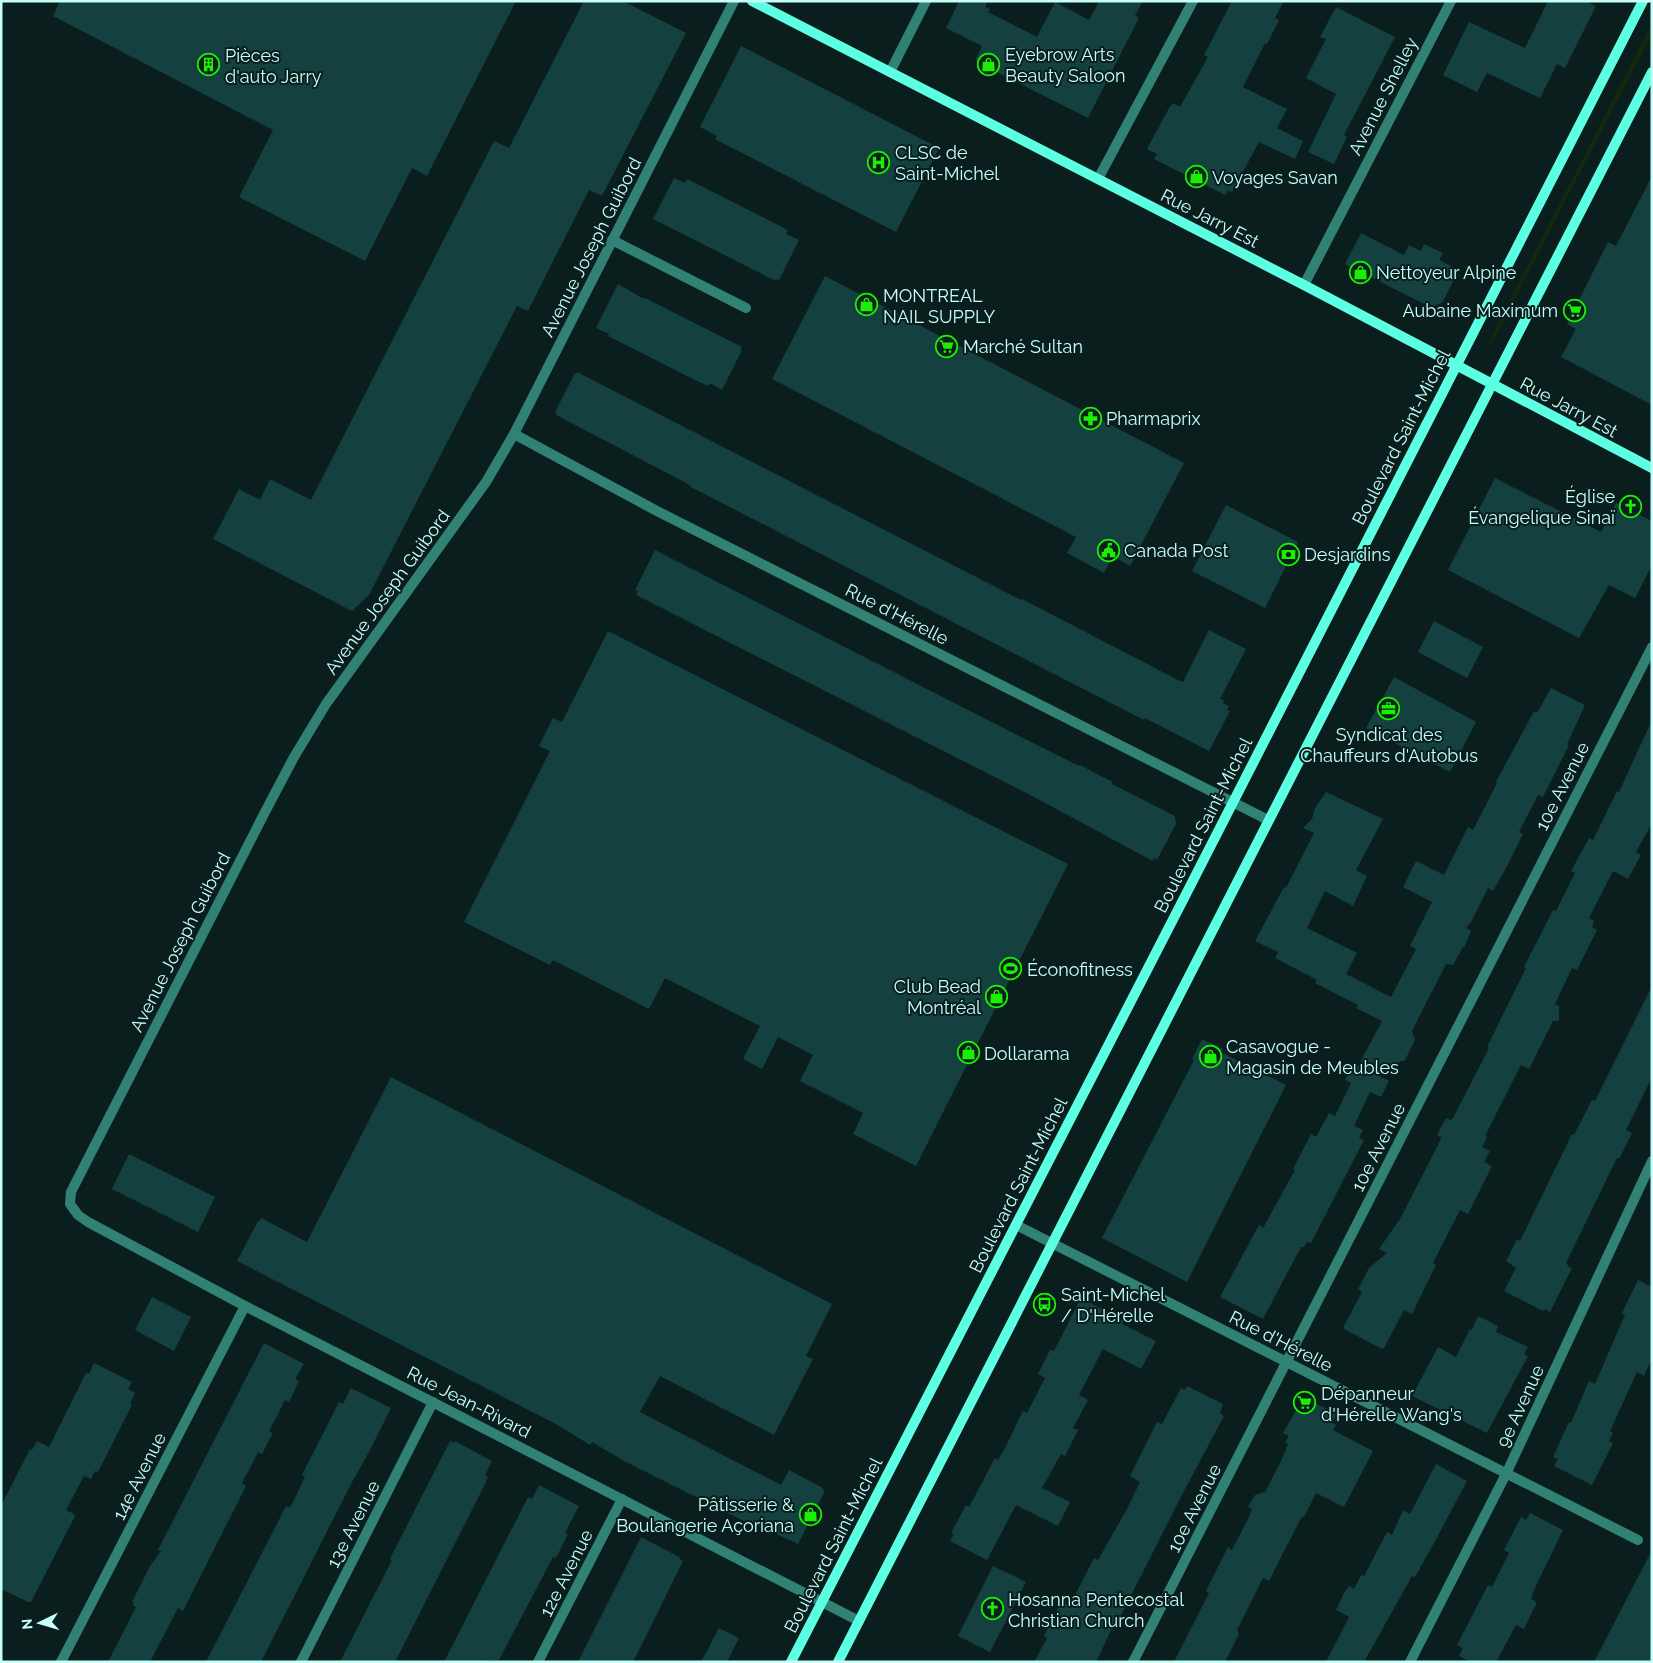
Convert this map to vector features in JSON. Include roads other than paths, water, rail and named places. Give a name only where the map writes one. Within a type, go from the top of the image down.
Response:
[{"type":"main road","name":"Rue Jarry Est","points":[[752,1],[1304,285],[1652,468]]},
{"type":"main road","name":"Boulevard Saint-Michel","points":[[791,1662],[1643,1]]},
{"type":"main road","points":[[838,1662],[1652,72]]},
{"type":"street","name":"Avenue Joseph Guibord","points":[[70,1204],[71,1192],[294,757],[326,704],[486,482],[514,434],[734,1]]},
{"type":"street","points":[[890,72],[926,1]]},
{"type":"street","points":[[1098,179],[1193,1]]},
{"type":"street","name":"Avenue Shelley","points":[[1304,285],[1450,1]]},
{"type":"street","points":[[612,240],[746,308]]},
{"type":"street","name":"Rue d'Hérelle","points":[[514,434],[655,510],[1268,820]]},
{"type":"street","name":"10e Avenue","points":[[1133,1662],[1652,647]]},
{"type":"street","name":"9e Avenue","points":[[1410,1662],[1506,1474],[1652,1161]]},
{"type":"street","name":"Rue Jean-Rivard","points":[[70,1204],[78,1215],[88,1222],[246,1306],[858,1621]]},
{"type":"street","name":"Rue d'Hérelle","points":[[1016,1226],[1638,1540]]},
{"type":"street","name":"14e Avenue","points":[[61,1662],[246,1306]]},
{"type":"street","name":"13e Avenue","points":[[301,1662],[433,1402]]},
{"type":"street","name":"12e Avenue","points":[[538,1662],[622,1499]]},
{"type":"place","name":"Eyebrow Arts Beauty Saloon","points":[[989,64]]},
{"type":"place","name":"Pièces d'auto Jarry","points":[[209,65]]},
{"type":"place","name":"CLSC de Saint-Michel","points":[[879,162]]},
{"type":"place","name":"Voyages Savan","points":[[1196,177]]},
{"type":"place","name":"Nettoyeur Alpine","points":[[1360,272]]},
{"type":"place","name":"MONTREAL NAIL SUPPLY","points":[[867,305]]},
{"type":"place","name":"Aubaine Maximum","points":[[1574,310]]},
{"type":"place","name":"Marché Sultan","points":[[947,346]]},
{"type":"place","name":"Pharmaprix","points":[[1090,418]]},
{"type":"place","name":"Église Évangelique Sinaï","points":[[1631,506]]},
{"type":"place","name":"Canada Post","points":[[1108,550]]},
{"type":"place","name":"Desjardins","points":[[1288,554]]},
{"type":"place","name":"Syndicat des Chauffeurs d'Autobus","points":[[1389,709]]},
{"type":"place","name":"Éconofitness","points":[[1011,969]]},
{"type":"place","name":"Club Bead Montréal","points":[[997,996]]},
{"type":"place","name":"Dollarama","points":[[968,1053]]},
{"type":"place","name":"Casavogue - Magasin de Meubles","points":[[1210,1056]]},
{"type":"place","name":"Saint-Michel / D'Hérelle","points":[[1045,1304]]},
{"type":"place","name":"Dépanneur d'Hérelle Wang's","points":[[1305,1403]]},
{"type":"place","name":"Pâtisserie & Boulangerie Açoriana","points":[[810,1514]]},
{"type":"place","name":"Hosanna Pentecostal Christian Church","points":[[992,1609]]}]
